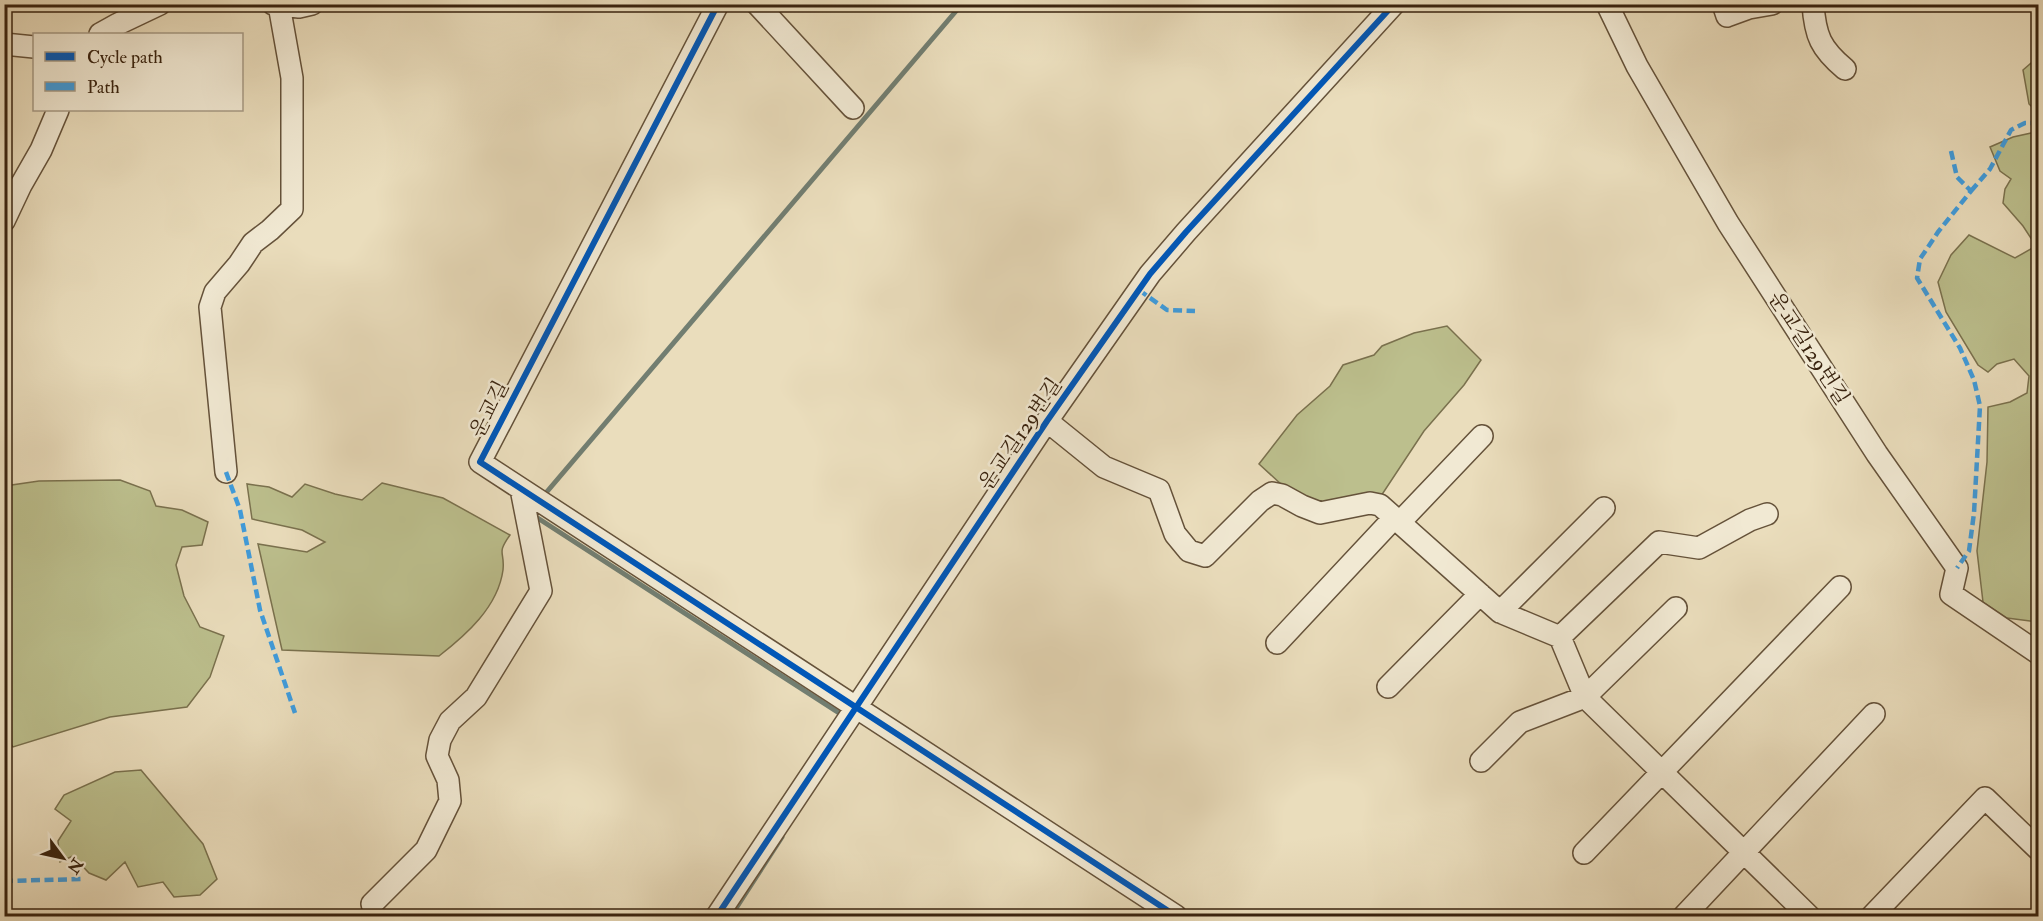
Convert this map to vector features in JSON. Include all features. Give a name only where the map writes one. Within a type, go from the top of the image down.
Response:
[{"type":"street","points":[[102,33],[160,4]]},
{"type":"street","points":[[273,4],[299,7],[312,4]]},
{"type":"street","name":"운교길","points":[[718,4],[480,462],[1176,916]]},
{"type":"street","points":[[757,4],[853,108]]},
{"type":"street","name":"운교길129번길","points":[[717,916],[1047,421],[1150,274],[1394,4]]},
{"type":"street","name":"운교길129번길","points":[[1607,4],[1637,66],[1728,223],[1877,454],[1958,568],[1951,594],[2038,653]]},
{"type":"street","points":[[1723,4],[1727,16],[1749,8],[1772,4]]},
{"type":"street","points":[[1813,4],[1815,24],[1826,52],[1845,69]]},
{"type":"street","points":[[226,471],[210,307],[215,292],[239,264],[253,243],[292,209],[292,78],[279,5]]},
{"type":"street","points":[[4,44],[33,47]]},
{"type":"street","points":[[4,221],[41,150],[58,111]]},
{"type":"street","points":[[1047,421],[1104,467],[1159,490],[1174,534],[1189,551],[1205,556],[1260,501],[1272,493],[1282,495],[1320,513],[1370,502],[1380,505],[1500,612],[1560,637],[1585,697],[1809,916]]},
{"type":"street","points":[[1277,643],[1482,436]]},
{"type":"street","points":[[372,904],[426,850],[450,801],[448,780],[437,756],[440,740],[450,721],[476,697],[541,591],[521,489]]},
{"type":"street","points":[[1500,612],[1604,508]]},
{"type":"street","points":[[1560,637],[1659,542],[1699,548],[1750,520],[1767,514]]},
{"type":"street","points":[[1584,853],[1840,587]]},
{"type":"street","points":[[1388,687],[1480,594]]},
{"type":"street","points":[[1481,761],[1520,722],[1585,697],[1676,609]]},
{"type":"street","points":[[1684,916],[1874,714]]},
{"type":"street","points":[[1872,916],[1985,798],[2038,849]]},
{"type":"green space","points":[[2038,57],[2038,113],[2029,104],[2023,70]]},
{"type":"green space","points":[[2038,124],[2038,622],[2007,618],[1983,602],[1977,551],[1987,462],[1988,407],[2010,402],[2027,393],[2029,376],[2014,359],[1997,364],[1988,372],[1978,365],[1946,312],[1938,282],[1951,255],[1969,235],[2015,258],[2036,246],[2023,226],[2003,203],[2005,189],[2011,179],[2000,171],[1990,147],[2013,137],[2031,133]]},
{"type":"green space","points":[[1447,326],[1481,360],[1464,385],[1424,431],[1381,496],[1327,504],[1294,496],[1259,464],[1297,415],[1330,386],[1343,365],[1374,355],[1382,346],[1414,333]]},
{"type":"green space","points":[[120,480],[150,491],[156,506],[182,510],[208,522],[202,545],[182,547],[176,565],[184,596],[200,627],[224,636],[210,677],[187,707],[110,717],[13,747],[4,735],[5,486],[39,481]]},
{"type":"green space","points":[[382,483],[443,498],[510,535],[502,550],[503,570],[500,583],[488,608],[460,639],[439,656],[282,650],[258,544],[307,552],[325,542],[302,530],[252,519],[247,484],[269,487],[292,497],[305,484],[362,500]]},
{"type":"green space","points":[[141,770],[203,844],[217,879],[200,895],[174,897],[163,882],[138,887],[125,862],[106,880],[89,873],[73,856],[60,862],[58,841],[71,821],[55,809],[64,795],[115,772]]},
{"type":"waterway","points":[[545,494],[962,4]]},
{"type":"waterway","points":[[533,515],[839,713]]},
{"type":"waterway","points":[[731,916],[782,837]]},
{"type":"marked path","points":[[1971,191],[1990,169],[2011,130],[2025,123],[2038,123]]},
{"type":"marked path","points":[[1951,151],[1957,177],[1971,191],[1920,259],[1917,278],[1960,348],[1974,380],[1980,406],[1974,513],[1969,551],[1957,568]]},
{"type":"marked path","points":[[1139,290],[1167,310],[1195,311]]},
{"type":"marked path","points":[[226,472],[240,510],[260,610],[295,713]]},
{"type":"marked path","points":[[4,881],[84,879]]},
{"type":"cycle path","points":[[718,4],[480,462],[1176,916]]},
{"type":"cycle path","points":[[717,916],[1047,421],[1150,274],[1394,4]]}]
